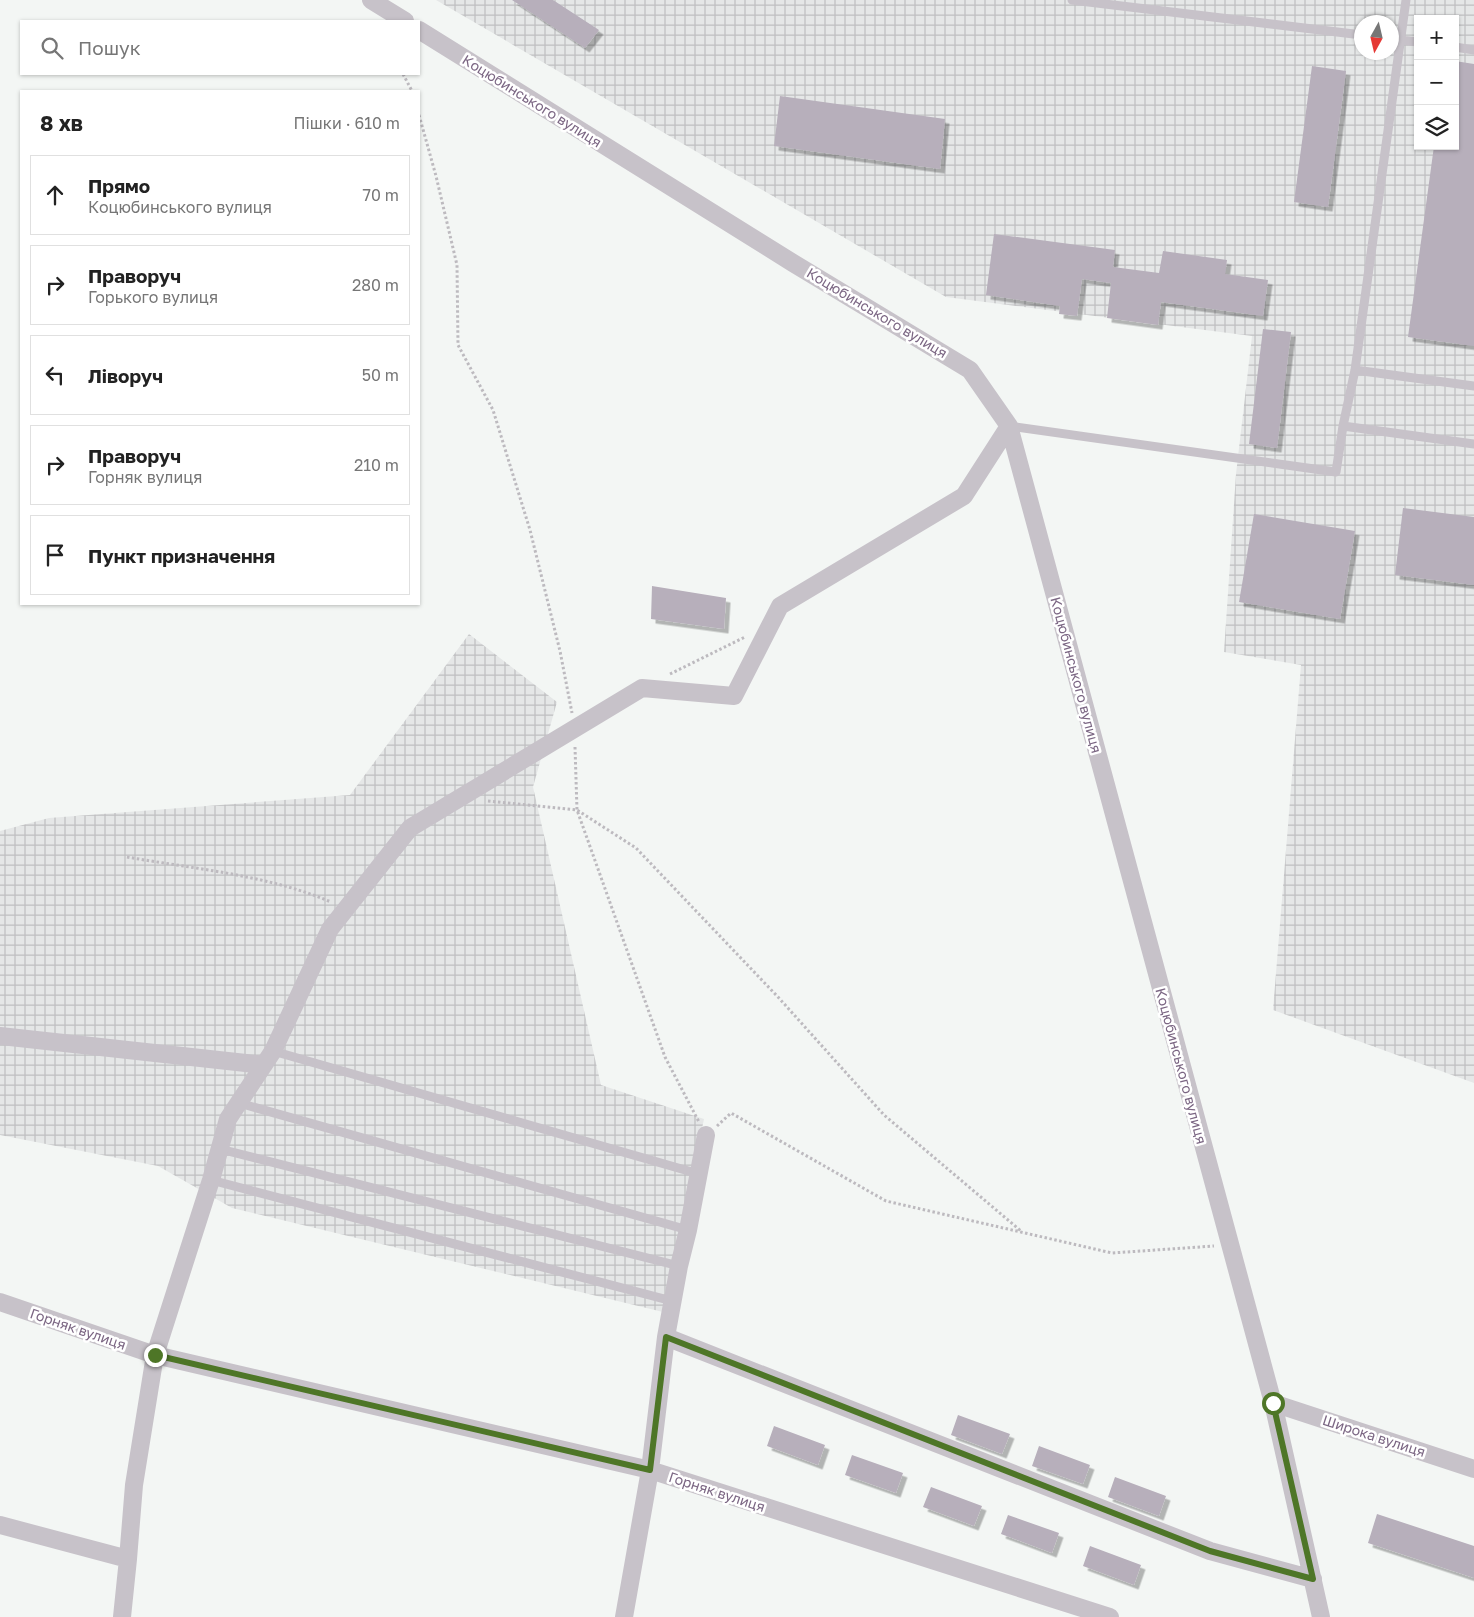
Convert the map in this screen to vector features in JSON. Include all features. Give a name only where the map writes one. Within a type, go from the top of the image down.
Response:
[{"type":"street","points":[[371,0],[403,20]]},
{"type":"street","name":"Коцюбинського вулиця","points":[[420,31],[793,263],[970,370],[1008,426],[1273,1403],[1321,1617]]},
{"type":"street","points":[[122,1617],[134,1485],[155,1355],[212,1180],[228,1119],[269,1058],[330,928],[410,828],[642,688],[734,696],[780,606],[964,496],[1008,426]]},
{"type":"street","points":[[0,1036],[269,1058]]},
{"type":"street","points":[[624,1617],[650,1470],[672,1301],[706,1135]]},
{"type":"street","name":"Горняк вулиця","points":[[0,1302],[155,1355],[650,1470],[1110,1617]]},
{"type":"street","points":[[666,1337],[1210,1551],[1313,1579]]},
{"type":"street","name":"Широка вулиця","points":[[1273,1403],[1474,1469]]},
{"type":"street","points":[[0,1525],[128,1560]]},
{"type":"lane","points":[[1072,0],[1354,34]]},
{"type":"lane","points":[[1399,27],[1406,0]]},
{"type":"lane","points":[[1399,39],[1414,41]]},
{"type":"lane","points":[[1459,48],[1474,50]]},
{"type":"lane","points":[[1008,426],[1336,472],[1342,426],[1356,370],[1393,60]]},
{"type":"lane","points":[[1356,370],[1474,386]]},
{"type":"lane","points":[[1342,426],[1474,444]]},
{"type":"lane","points":[[269,1058],[699,1174]]},
{"type":"lane","points":[[239,1103],[688,1230]]},
{"type":"lane","points":[[220,1149],[678,1266]]},
{"type":"lane","points":[[212,1180],[672,1301]]},
{"type":"path","points":[[404,75],[411,90]]},
{"type":"path","points":[[420,119],[457,265],[458,345],[493,410],[530,530],[560,651],[574,729],[577,810],[664,1057],[706,1135],[731,1113],[886,1201],[1112,1253],[1229,1244]]},
{"type":"path","points":[[668,675],[771,625]]},
{"type":"path","points":[[460,798],[577,810],[636,848],[778,997],[884,1115],[1022,1232]]},
{"type":"path","points":[[127,857],[271,882],[311,894],[346,908]]},
{"type":"shaded area","points":[[436,0],[1474,0],[1474,1083],[1273,1010],[1301,665],[1224,652],[1236,474],[1252,336],[946,297]]},
{"type":"shaded area","points":[[469,634],[557,702],[533,787],[601,1085],[704,1119],[663,1312],[232,1208],[158,1166],[0,1135],[0,831],[49,818],[350,795]]},
{"type":"building","points":[[512,0],[553,0],[599,30],[585,48]]},
{"type":"building","points":[[1459,62],[1474,64],[1474,346],[1408,337],[1433,150],[1459,150]]},
{"type":"building","points":[[1312,66],[1346,71],[1328,207],[1294,202]]},
{"type":"building","points":[[780,96],[945,119],[940,169],[774,146]]},
{"type":"building","points":[[994,234],[1115,250],[1113,267],[1159,273],[1163,251],[1227,260],[1225,274],[1268,280],[1263,316],[1161,302],[1158,325],[1107,318],[1111,283],[1082,279],[1077,316],[1059,314],[1060,306],[986,295]]},
{"type":"building","points":[[1263,329],[1291,332],[1277,448],[1249,444]]},
{"type":"building","points":[[1403,508],[1474,517],[1474,585],[1395,575]]},
{"type":"building","points":[[1254,514],[1355,531],[1340,619],[1239,602]]},
{"type":"building","points":[[652,586],[726,598],[724,629],[651,619]]},
{"type":"building","points":[[958,1415],[1010,1434],[1002,1454],[951,1435]]},
{"type":"building","points":[[774,1426],[825,1445],[818,1465],[767,1446]]},
{"type":"building","points":[[1039,1446],[1090,1465],[1083,1484],[1032,1466]]},
{"type":"building","points":[[852,1455],[903,1473],[896,1493],[845,1475]]},
{"type":"building","points":[[1115,1477],[1166,1496],[1159,1516],[1108,1497]]},
{"type":"building","points":[[931,1487],[982,1506],[974,1526],[923,1507]]},
{"type":"building","points":[[1377,1514],[1474,1546],[1474,1578],[1368,1543]]},
{"type":"building","points":[[1008,1515],[1059,1533],[1052,1553],[1001,1534]]},
{"type":"building","points":[[1090,1546],[1141,1565],[1134,1585],[1083,1566]]},
{"type":"route","points":[[155,1355],[650,1470],[666,1337],[1210,1551],[1313,1579],[1273,1403]]}]
